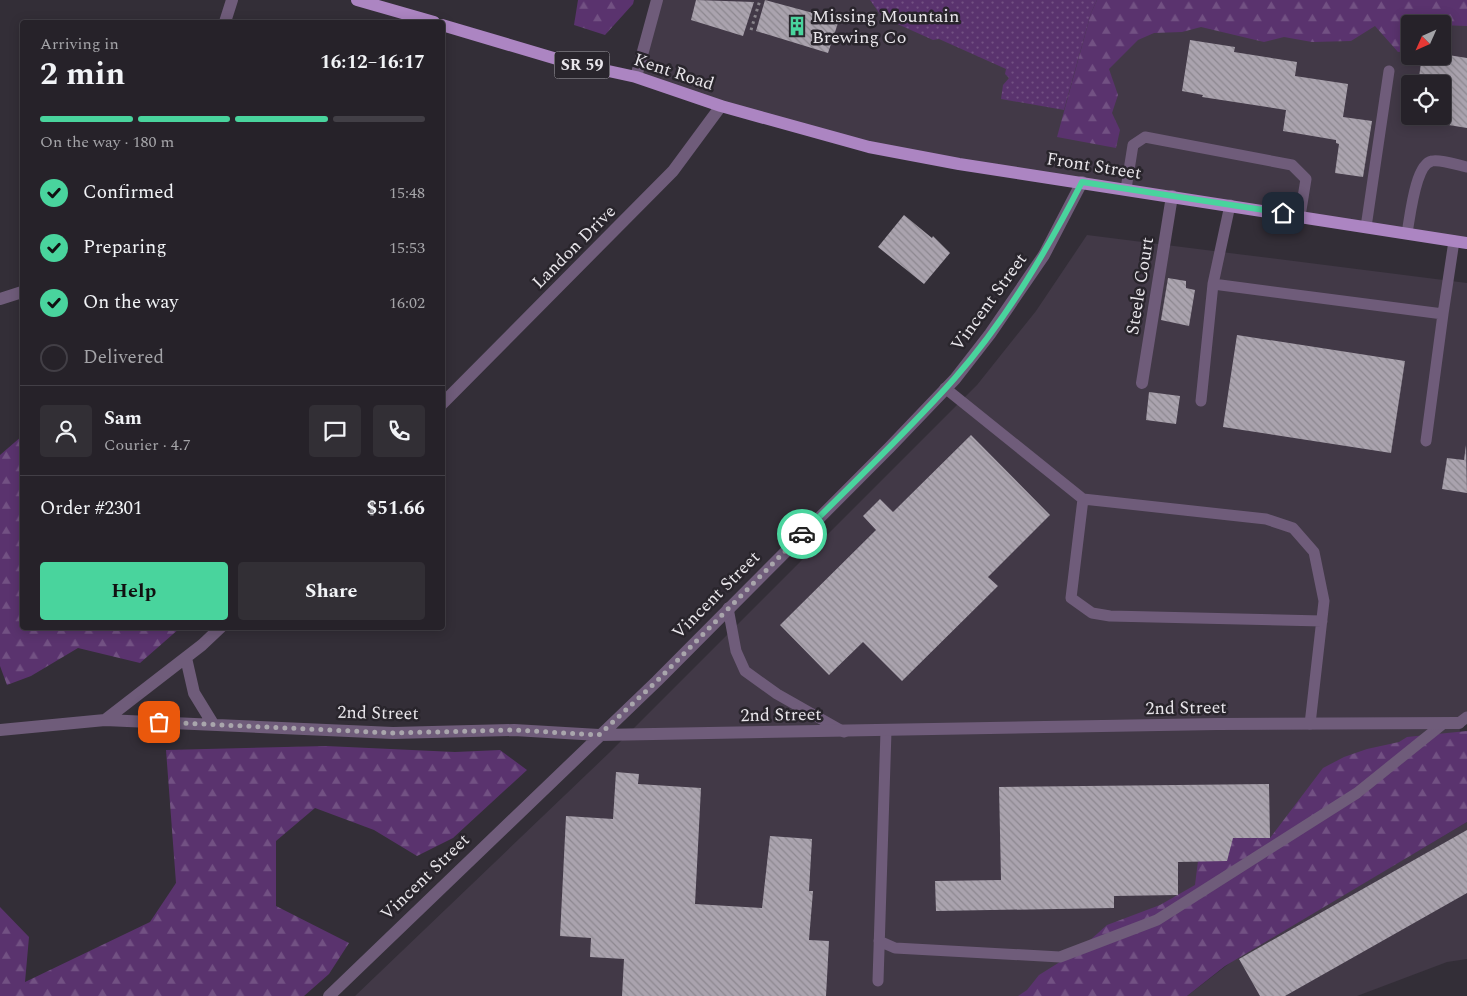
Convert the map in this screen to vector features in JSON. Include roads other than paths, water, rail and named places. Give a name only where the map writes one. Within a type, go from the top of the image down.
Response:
[{"type":"main road","points":[[357,0],[427,20]]},
{"type":"main road","name":"Kent Road","points":[[445,26],[566,62],[636,77],[721,106]]},
{"type":"main road","name":"Front Street","points":[[721,106],[869,147],[959,164],[1461,242]]},
{"type":"street","points":[[226,20],[232,0]]},
{"type":"street","points":[[636,77],[657,0]]},
{"type":"street","name":"Landon Drive","points":[[445,401],[673,170],[721,106]]},
{"type":"street","name":"Vincent Street","points":[[329,996],[657,681],[890,447],[945,388],[990,334],[1023,287],[1044,255],[1082,182]]},
{"type":"street","name":"Steele Court","points":[[1142,383],[1172,196]]},
{"type":"street","points":[[0,299],[20,293]]},
{"type":"street","points":[[0,730],[105,720],[186,658],[218,630]]},
{"type":"street","points":[[186,658],[194,693],[213,724]]},
{"type":"street","name":"2nd Street","points":[[105,720],[393,733],[514,730],[599,735],[1310,724],[1444,724],[1463,720]]},
{"type":"lane","points":[[1366,227],[1389,71]]},
{"type":"lane","points":[[1126,189],[1133,145],[1146,137],[1292,165],[1306,179],[1300,216]]},
{"type":"lane","points":[[1407,233],[1418,177],[1422,166],[1432,161],[1467,166]]},
{"type":"lane","points":[[1201,400],[1213,284],[1230,205]]},
{"type":"lane","points":[[1426,441],[1443,314],[1461,242]]},
{"type":"lane","points":[[1213,284],[1443,314]]},
{"type":"lane","points":[[945,388],[1083,499],[1266,519],[1293,528],[1314,552],[1324,601],[1310,724]]},
{"type":"lane","points":[[1083,499],[1071,598],[1092,613],[1110,616],[1322,621]]},
{"type":"lane","points":[[728,608],[736,651],[745,671],[777,694],[844,732]]},
{"type":"lane","points":[[879,942],[895,948],[1060,958],[1149,924],[1357,793],[1444,724]]},
{"type":"lane","points":[[878,981],[886,731]]},
{"type":"place","name":"Missing Mountain Brewing Co","points":[[797,26]]}]
